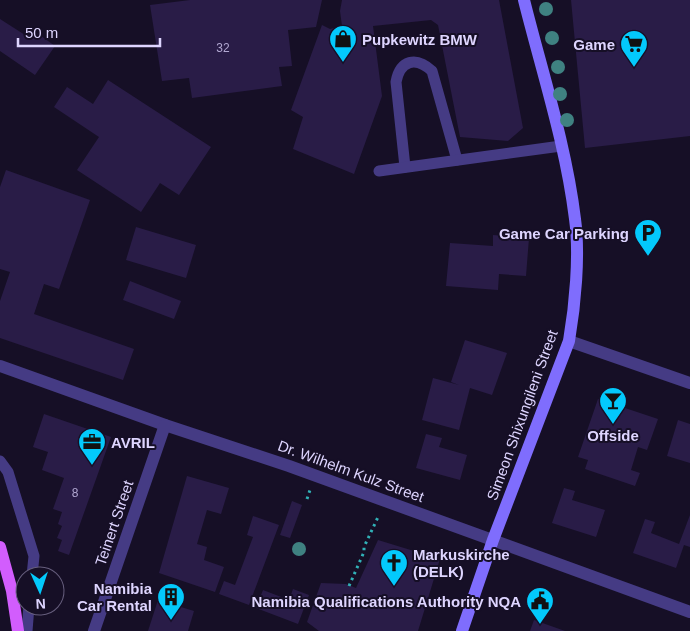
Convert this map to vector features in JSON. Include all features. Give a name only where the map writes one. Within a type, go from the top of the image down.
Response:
[{"type":"main road","points":[[0,547],[12,591],[18,631]]},
{"type":"street","name":"Simeon Shixungileni Street","points":[[462,631],[493,540],[569,341],[575,308],[576,221],[560,146],[524,0]]},
{"type":"street","points":[[569,341],[690,383]]},
{"type":"street","name":"Dr. Wilhelm Kulz Street","points":[[0,366],[165,426],[289,466],[690,612]]},
{"type":"street","name":"Teinert Street","points":[[94,631],[165,426]]},
{"type":"lane","points":[[405,167],[396,82],[398,72],[406,64],[413,62],[425,65],[432,71],[457,160]]},
{"type":"lane","points":[[379,171],[560,146]]},
{"type":"lane","points":[[0,461],[8,472],[34,556],[33,566]]},
{"type":"lane","points":[[27,631],[28,616]]},
{"type":"path","points":[[307,499],[310,490],[319,493]]},
{"type":"path","points":[[349,586],[379,515],[370,512]]},
{"type":"building","points":[[190,0],[322,0],[316,27],[288,30],[292,66],[279,67],[282,86],[192,98],[189,78],[162,81],[150,5]]},
{"type":"building","name":"Pupkewitz BMW","points":[[342,0],[499,0],[523,128],[508,141],[460,137],[438,25],[431,20],[373,26],[382,96],[354,174],[293,149],[303,117],[291,110],[322,25],[330,29],[342,26],[340,11]]},
{"type":"building","name":"Game","points":[[571,0],[690,0],[690,136],[585,148]]},
{"type":"building","points":[[0,19],[25,35],[30,28],[55,46],[35,75],[0,51]]},
{"type":"building","points":[[108,80],[211,147],[179,195],[160,183],[141,212],[77,170],[99,137],[54,107],[67,87],[93,104]]},
{"type":"building","points":[[6,170],[90,200],[59,289],[44,284],[34,314],[134,349],[123,380],[0,338],[0,301],[10,272],[0,269],[0,187]]},
{"type":"building","points":[[136,227],[196,245],[186,278],[126,260]]},
{"type":"building","points":[[493,235],[529,238],[526,276],[499,274],[498,290],[446,286],[450,243],[493,246]]},
{"type":"building","points":[[130,281],[181,301],[174,319],[123,300]]},
{"type":"building","points":[[465,340],[507,353],[492,395],[470,388],[459,430],[422,420],[433,378],[459,385],[451,382]]},
{"type":"building","points":[[598,399],[658,419],[647,450],[638,447],[631,470],[640,473],[635,486],[585,469],[588,460],[578,457]]},
{"type":"building","points":[[44,414],[111,437],[69,555],[58,551],[62,540],[57,538],[62,526],[58,524],[62,512],[53,509],[64,478],[42,470],[48,452],[33,447]]},
{"type":"building","points":[[678,420],[690,424],[690,463],[667,456]]},
{"type":"building","points":[[426,434],[442,438],[439,447],[467,455],[460,480],[416,468]]},
{"type":"building","points":[[187,476],[229,488],[221,514],[207,510],[197,544],[207,547],[204,560],[224,567],[215,592],[159,573]]},
{"type":"building","points":[[564,488],[575,491],[572,500],[605,510],[596,537],[552,523]]},
{"type":"building","points":[[292,501],[302,505],[290,538],[280,535]]},
{"type":"building","points":[[690,515],[690,547],[684,545],[676,568],[633,553],[645,519],[655,522],[651,533],[679,544]]},
{"type":"building","points":[[253,516],[279,525],[249,605],[219,594],[224,581],[235,585],[253,537],[247,535]]},
{"type":"building","name":"Markuskirche (DELK)","points":[[378,540],[440,559],[418,631],[319,631],[307,622],[321,583],[346,584],[356,588]]},
{"type":"building","points":[[293,589],[309,595],[298,624],[256,608],[263,590],[289,600]]},
{"type":"building","name":"Namibia Car Rental","points":[[158,600],[194,611],[188,631],[148,631]]},
{"type":"building","name":"Namibia Qualifications Authority NQA","points":[[534,620],[565,631],[530,631]]},
{"type":"place","name":"Pupkewitz BMW","points":[[343,63]]},
{"type":"place","name":"Game","points":[[634,68]]},
{"type":"place","name":"Game Car Parking","points":[[648,257]]},
{"type":"place","name":"Offside","points":[[613,425]]},
{"type":"place","name":"AVRIL","points":[[92,466]]},
{"type":"place","name":"Markuskirche (DELK)","points":[[394,587]]},
{"type":"place","name":"Namibia Car Rental","points":[[171,621]]},
{"type":"place","name":"Namibia Qualifications Authority NQA","points":[[540,625]]}]
